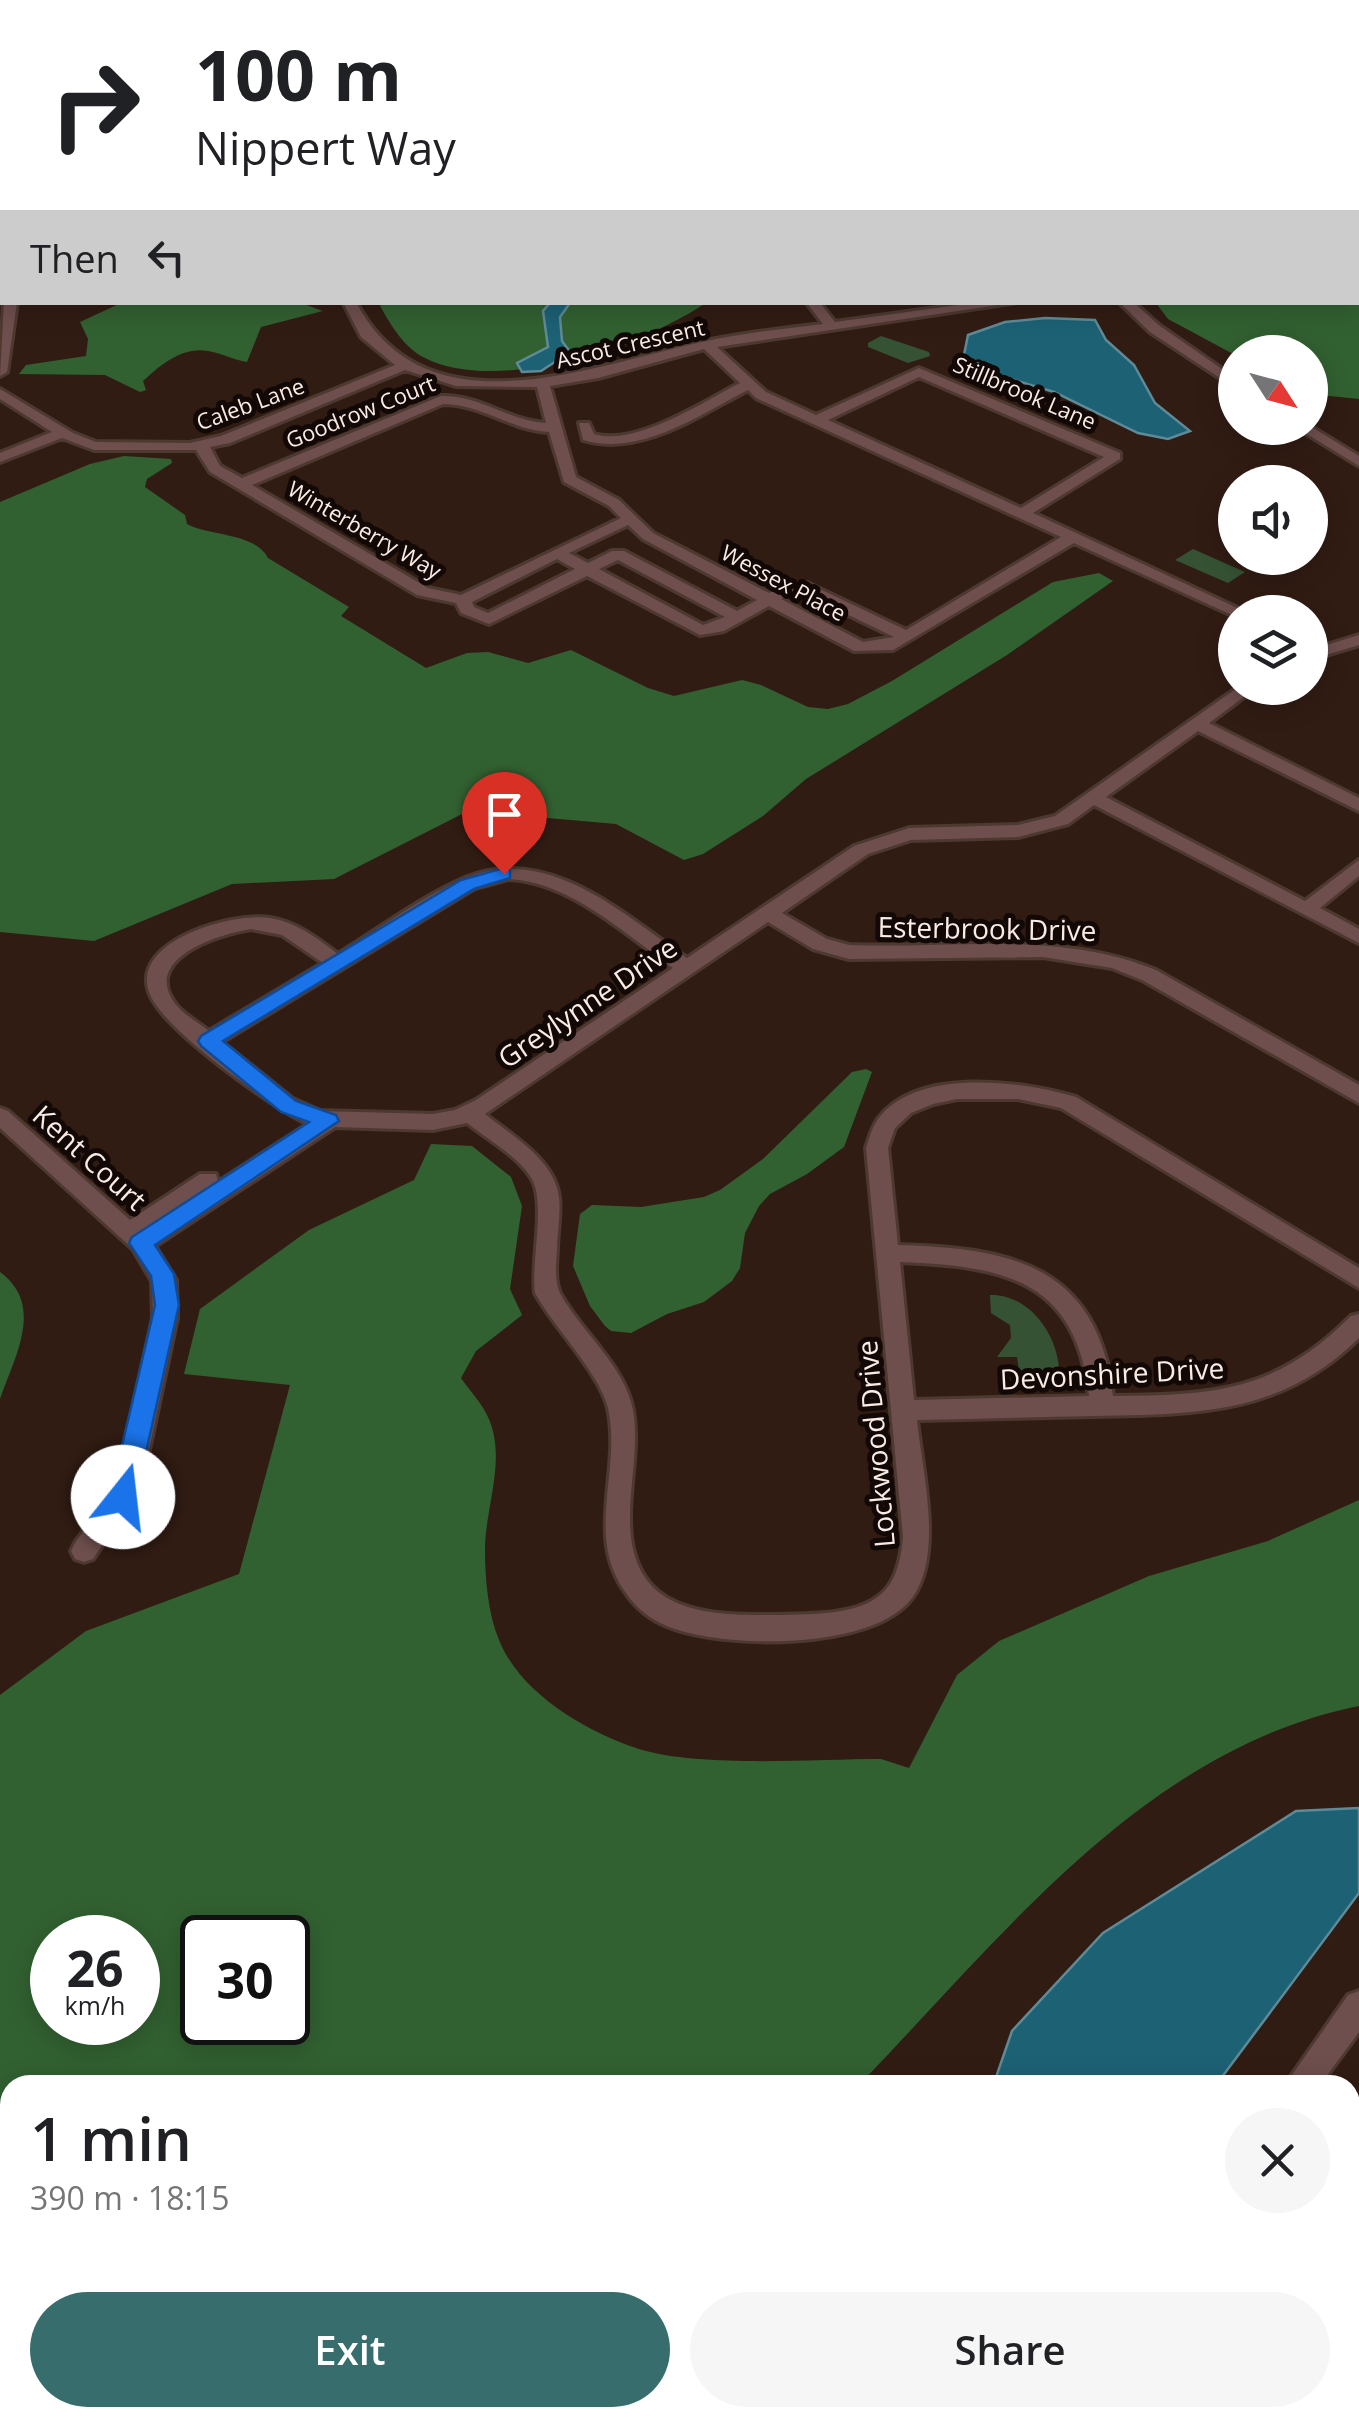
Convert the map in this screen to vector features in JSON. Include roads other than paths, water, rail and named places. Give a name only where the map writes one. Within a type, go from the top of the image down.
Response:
[{"type":"street","points":[[0,372],[10,305]]},
{"type":"street","name":"Ascot Crescent","points":[[351,305],[366,334],[403,366],[451,380],[542,382],[601,374],[707,345],[990,305]]},
{"type":"street","points":[[814,305],[832,327]]},
{"type":"street","points":[[1128,305],[1155,329],[1218,372]]},
{"type":"street","points":[[707,345],[747,385],[816,420],[1218,603]]},
{"type":"street","name":"Caleb Lane","points":[[0,392],[82,443],[104,447],[202,446],[403,366]]},
{"type":"street","name":"Stillbrook Lane","points":[[816,420],[910,373],[920,372],[1115,456],[1021,514]]},
{"type":"street","name":"Wessex Place","points":[[542,382],[568,479],[614,503],[652,538],[860,647],[882,648],[906,637],[1072,537]]},
{"type":"street","points":[[584,426],[588,438],[596,442],[628,440],[747,385]]},
{"type":"street","name":"Goodrow Court","points":[[242,484],[441,400],[474,402],[528,428],[554,428]]},
{"type":"street","points":[[0,458],[63,433]]},
{"type":"street","points":[[1328,443],[1359,462]]},
{"type":"street","name":"Winterberry Way","points":[[202,446],[211,465],[423,592],[464,600],[630,520]]},
{"type":"street","points":[[557,553],[697,629],[714,629],[792,587],[809,588],[906,637]]},
{"type":"street","points":[[464,600],[469,611],[490,618],[620,554],[737,617]]},
{"type":"street","points":[[1328,649],[1359,640]]},
{"type":"street","name":"Greylynne Drive","points":[[318,1118],[432,1122],[470,1113],[862,850],[916,833],[1038,828],[1066,818],[1223,705]]},
{"type":"street","points":[[1197,724],[1359,804]]},
{"type":"street","points":[[1094,798],[1359,937]]},
{"type":"street","points":[[1306,910],[1359,866]]},
{"type":"street","points":[[208,1041],[468,884],[516,873],[563,884],[687,968]]},
{"type":"street","name":"Esterbrook Drive","points":[[768,913],[820,944],[849,952],[1063,953],[1116,960],[1150,975],[1359,1095]]},
{"type":"street","points":[[318,1118],[285,1104],[170,1011],[159,992],[164,964],[187,941],[223,926],[270,924],[296,934],[337,963]]},
{"type":"street","name":"Lockwood Drive","points":[[470,1113],[530,1162],[545,1182],[548,1202],[544,1284],[553,1304],[619,1402],[620,1551],[635,1587],[660,1610],[700,1625],[820,1628],[856,1622],[886,1606],[907,1582],[916,1552],[877,1148],[880,1132],[889,1118],[908,1103],[933,1094],[1026,1093],[1056,1098],[1085,1109],[1359,1279]]},
{"type":"street","points":[[134,1238],[318,1118]]},
{"type":"street","name":"Kent Court","points":[[2,1122],[134,1238],[164,1280],[165,1318],[128,1484],[84,1551]]},
{"type":"street","points":[[887,1253],[982,1258],[1016,1269],[1046,1286],[1071,1310],[1088,1336],[1102,1406]]},
{"type":"street","name":"Devonshire Drive","points":[[903,1410],[1191,1404],[1256,1392],[1311,1366],[1359,1322]]},
{"type":"street","points":[[1308,2075],[1359,2006]]},
{"type":"water","points":[[548,305],[569,305],[560,317],[562,341],[570,352],[541,371],[522,372],[517,363],[548,347],[543,311]]},
{"type":"water","points":[[1045,318],[1095,320],[1106,340],[1134,365],[1155,403],[1190,431],[1168,439],[1138,433],[1054,392],[975,368],[963,360],[968,335],[1005,322]]},
{"type":"water","points":[[1359,1808],[1359,1893],[1223,2075],[997,2075],[1012,2031],[1103,1933],[1296,1811]]}]
